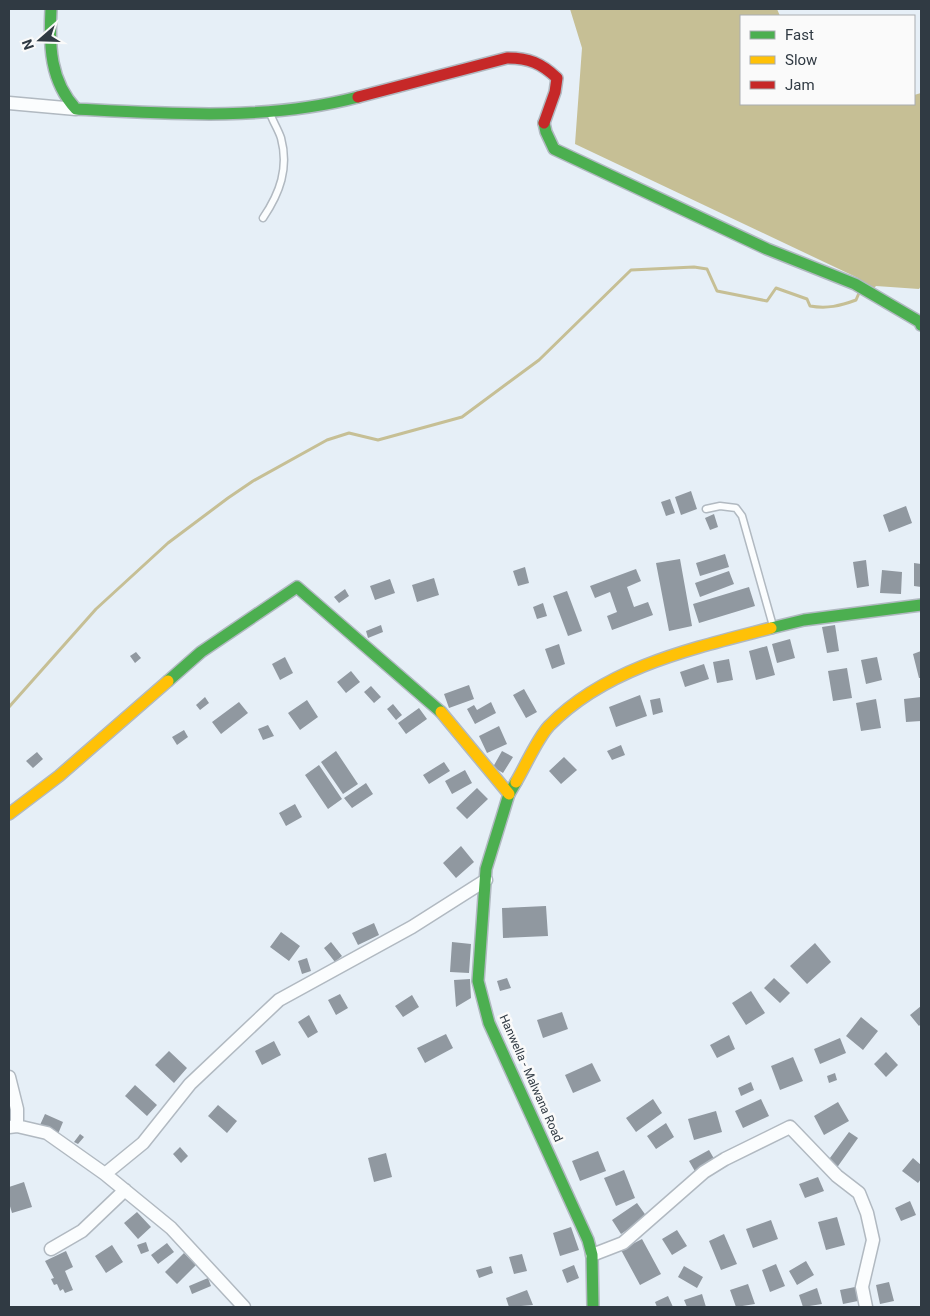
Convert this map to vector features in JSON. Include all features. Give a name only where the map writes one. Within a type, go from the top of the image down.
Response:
[{"type":"street","points":[[52,9],[50,33],[52,66],[68,102],[76,109]]},
{"type":"street","points":[[9,103],[144,113],[270,112],[328,104],[507,58],[527,58],[541,62],[557,78],[558,92],[546,114],[544,128],[554,148],[768,249],[855,284],[920,322],[921,325]]},
{"type":"street","points":[[9,814],[59,776],[201,652],[297,587],[439,710],[509,794]]},
{"type":"street","name":"Hanwella - Malwana Road","points":[[593,1307],[592,1255],[573,1207],[490,1023],[478,981],[481,917],[486,869],[509,794],[548,726],[588,692],[641,667],[720,640],[804,620],[921,605]]},
{"type":"street","points":[[105,1174],[143,1144],[190,1084],[280,1000],[412,927],[486,880]]},
{"type":"street","points":[[9,1077],[17,1109],[13,1126],[47,1133],[105,1174],[171,1228],[244,1307]]},
{"type":"street","points":[[592,1255],[622,1243],[704,1172],[724,1158],[790,1127],[837,1176],[859,1193],[867,1214],[873,1240],[862,1287],[866,1307]]},
{"type":"street","points":[[51,1248],[82,1231],[125,1190]]},
{"type":"lane","points":[[263,218],[277,198],[283,178],[285,154],[270,112]]},
{"type":"lane","points":[[706,510],[720,506],[736,508],[742,516],[773,627]]},
{"type":"shaded area","points":[[570,9],[777,9],[780,15],[740,15],[740,105],[915,105],[915,95],[921,93],[921,286],[919,289],[876,286],[871,292],[858,278],[575,144],[582,48]]},
{"type":"building","points":[[691,491],[697,509],[681,515],[675,497]]},
{"type":"building","points":[[670,499],[675,513],[666,516],[661,502]]},
{"type":"building","points":[[906,506],[912,523],[889,532],[883,515]]},
{"type":"building","points":[[714,514],[718,527],[710,530],[705,518]]},
{"type":"building","points":[[725,554],[729,567],[700,576],[696,563]]},
{"type":"building","points":[[680,559],[692,626],[669,631],[656,563]]},
{"type":"building","points":[[866,560],[869,586],[857,588],[853,562]]},
{"type":"building","points":[[914,563],[921,564],[921,587],[914,586]]},
{"type":"building","points":[[525,567],[529,583],[518,586],[513,571]]},
{"type":"building","points":[[636,569],[641,581],[627,587],[634,607],[648,602],[653,615],[612,630],[607,616],[617,612],[610,592],[595,598],[590,586]]},
{"type":"building","points":[[882,570],[902,572],[901,594],[880,593]]},
{"type":"building","points":[[729,571],[734,584],[700,597],[695,583]]},
{"type":"building","points":[[434,578],[439,595],[417,602],[412,585]]},
{"type":"building","points":[[390,579],[395,593],[375,600],[370,586]]},
{"type":"building","points":[[749,587],[755,606],[699,623],[693,604]]},
{"type":"building","points":[[345,589],[349,596],[339,603],[334,597]]},
{"type":"building","points":[[567,591],[582,631],[568,636],[553,596]]},
{"type":"building","points":[[543,603],[547,616],[537,619],[533,607]]},
{"type":"building","points":[[381,625],[383,632],[368,638],[366,631]]},
{"type":"building","points":[[835,625],[839,651],[827,653],[822,627]]},
{"type":"building","points":[[790,639],[795,658],[777,663],[772,644]]},
{"type":"building","points":[[559,644],[565,664],[552,669],[545,649]]},
{"type":"building","points":[[767,646],[775,675],[756,680],[749,651]]},
{"type":"building","points":[[921,651],[921,678],[919,678],[913,654]]},
{"type":"building","points":[[136,652],[141,658],[135,663],[130,656]]},
{"type":"building","points":[[285,657],[293,673],[280,680],[272,664]]},
{"type":"building","points":[[877,657],[882,680],[866,684],[861,660]]},
{"type":"building","points":[[729,659],[733,680],[717,683],[713,662]]},
{"type":"building","points":[[704,664],[709,679],[685,687],[680,672]]},
{"type":"building","points":[[847,668],[852,698],[833,701],[828,671]]},
{"type":"building","points":[[351,671],[360,682],[346,693],[337,682]]},
{"type":"building","points":[[469,685],[474,699],[449,708],[444,694]]},
{"type":"building","points":[[371,686],[381,697],[374,703],[364,692]]},
{"type":"building","points":[[524,689],[537,712],[526,718],[513,695]]},
{"type":"building","points":[[640,695],[647,716],[616,727],[609,707]]},
{"type":"building","points":[[205,697],[209,703],[200,710],[196,705]]},
{"type":"building","points":[[921,697],[921,721],[906,722],[904,699]]},
{"type":"building","points":[[660,698],[663,712],[653,715],[650,700]]},
{"type":"building","points":[[876,699],[881,728],[861,731],[856,703]]},
{"type":"building","points":[[307,700],[318,717],[300,730],[288,713]]},
{"type":"building","points":[[239,702],[248,713],[221,734],[212,722]]},
{"type":"building","points":[[491,702],[496,713],[475,724],[467,709],[474,705],[477,710]]},
{"type":"building","points":[[393,704],[402,715],[396,720],[387,709]]},
{"type":"building","points":[[419,708],[427,719],[406,734],[398,723]]},
{"type":"building","points":[[268,725],[274,736],[263,740],[258,729]]},
{"type":"building","points":[[499,726],[507,744],[487,753],[479,736]]},
{"type":"building","points":[[184,730],[188,737],[177,745],[172,737]]},
{"type":"building","points":[[621,745],[625,755],[612,760],[607,751]]},
{"type":"building","points":[[336,751],[358,784],[343,794],[321,762]]},
{"type":"building","points":[[502,751],[513,757],[503,773],[493,767]]},
{"type":"building","points":[[37,752],[43,759],[33,768],[26,761]]},
{"type":"building","points":[[564,757],[577,770],[561,784],[549,771]]},
{"type":"building","points":[[444,762],[450,771],[429,784],[423,775]]},
{"type":"building","points":[[319,765],[342,799],[328,809],[305,775]]},
{"type":"building","points":[[465,770],[472,783],[452,794],[445,781]]},
{"type":"building","points":[[366,783],[373,794],[352,808],[344,798]]},
{"type":"building","points":[[477,788],[488,799],[467,819],[456,808]]},
{"type":"building","points":[[295,804],[302,817],[286,826],[279,813]]},
{"type":"building","points":[[461,846],[474,862],[456,878],[443,863]]},
{"type":"building","points":[[546,906],[548,936],[503,938],[502,908]]},
{"type":"building","points":[[374,923],[379,935],[358,945],[352,933]]},
{"type":"building","points":[[281,932],[300,946],[289,961],[270,947]]},
{"type":"building","points":[[331,942],[342,956],[335,962],[324,948]]},
{"type":"building","points":[[452,942],[471,944],[469,973],[450,972]]},
{"type":"building","points":[[815,943],[831,962],[807,984],[790,966]]},
{"type":"building","points":[[307,958],[311,971],[302,974],[298,961]]},
{"type":"building","points":[[507,978],[511,988],[500,991],[497,981]]},
{"type":"building","points":[[774,978],[790,993],[780,1003],[764,988]]},
{"type":"building","points":[[470,979],[471,998],[456,1007],[454,980]]},
{"type":"building","points":[[751,991],[765,1013],[746,1025],[732,1003]]},
{"type":"building","points":[[340,994],[348,1008],[336,1015],[328,1000]]},
{"type":"building","points":[[412,995],[419,1007],[403,1017],[395,1006]]},
{"type":"building","points":[[921,1006],[921,1024],[919,1026],[910,1015]]},
{"type":"building","points":[[562,1012],[568,1029],[543,1038],[537,1020]]},
{"type":"building","points":[[309,1015],[318,1032],[308,1038],[298,1022]]},
{"type":"building","points":[[861,1017],[878,1031],[863,1050],[846,1036]]},
{"type":"building","points":[[446,1034],[453,1048],[425,1063],[417,1048]]},
{"type":"building","points":[[729,1035],[735,1049],[717,1058],[710,1045]]},
{"type":"building","points":[[840,1038],[846,1053],[820,1064],[814,1049]]},
{"type":"building","points":[[274,1041],[281,1055],[262,1065],[255,1051]]},
{"type":"building","points":[[169,1051],[187,1068],[174,1083],[155,1065]]},
{"type":"building","points":[[886,1052],[898,1065],[886,1077],[874,1064]]},
{"type":"building","points":[[793,1057],[803,1081],[780,1090],[771,1066]]},
{"type":"building","points":[[592,1063],[601,1081],[573,1093],[565,1075]]},
{"type":"building","points":[[835,1073],[837,1080],[829,1083],[827,1076]]},
{"type":"building","points":[[751,1082],[754,1090],[741,1096],[738,1088]]},
{"type":"building","points":[[135,1085],[157,1105],[147,1116],[125,1096]]},
{"type":"building","points":[[653,1099],[662,1113],[636,1132],[626,1118]]},
{"type":"building","points":[[761,1099],[769,1116],[743,1128],[735,1111]]},
{"type":"building","points":[[838,1102],[849,1121],[824,1135],[814,1116]]},
{"type":"building","points":[[218,1105],[237,1121],[227,1133],[208,1116]]},
{"type":"building","points":[[716,1111],[722,1132],[694,1140],[688,1119]]},
{"type":"building","points":[[45,1114],[63,1122],[58,1134],[40,1125]]},
{"type":"building","points":[[666,1123],[674,1137],[656,1149],[647,1136]]},
{"type":"building","points":[[849,1132],[858,1138],[836,1169],[827,1162]]},
{"type":"building","points":[[80,1134],[84,1137],[78,1144],[74,1142]]},
{"type":"building","points":[[180,1147],[188,1156],[181,1163],[173,1154]]},
{"type":"building","points":[[709,1150],[716,1162],[696,1173],[689,1161]]},
{"type":"building","points":[[598,1151],[606,1171],[580,1181],[572,1161]]},
{"type":"building","points":[[386,1153],[392,1177],[374,1182],[368,1158]]},
{"type":"building","points":[[913,1158],[921,1165],[921,1179],[918,1183],[902,1171]]},
{"type":"building","points":[[624,1170],[635,1198],[616,1206],[604,1178]]},
{"type":"building","points":[[818,1177],[824,1191],[805,1198],[799,1184]]},
{"type":"building","points":[[24,1182],[32,1207],[12,1213],[9,1203],[9,1187]]},
{"type":"building","points":[[910,1201],[916,1215],[901,1221],[895,1208]]},
{"type":"building","points":[[637,1203],[647,1217],[621,1234],[612,1220]]},
{"type":"building","points":[[137,1212],[151,1227],[138,1239],[124,1223]]},
{"type":"building","points":[[837,1217],[845,1245],[826,1250],[818,1222]]},
{"type":"building","points":[[771,1220],[778,1239],[753,1248],[746,1229]]},
{"type":"building","points":[[571,1227],[579,1250],[560,1256],[553,1233]]},
{"type":"building","points":[[677,1230],[687,1246],[672,1255],[662,1239]]},
{"type":"building","points":[[724,1234],[737,1264],[721,1270],[709,1241]]},
{"type":"building","points":[[642,1239],[661,1274],[640,1285],[621,1250]]},
{"type":"building","points":[[146,1242],[149,1251],[141,1254],[137,1245]]},
{"type":"building","points":[[167,1243],[174,1252],[158,1264],[151,1255]]},
{"type":"building","points":[[112,1245],[123,1262],[106,1273],[95,1256]]},
{"type":"building","points":[[66,1251],[73,1267],[65,1271],[73,1290],[65,1293],[63,1289],[60,1291],[57,1284],[54,1285],[51,1279],[54,1278],[45,1261]]},
{"type":"building","points":[[184,1253],[196,1265],[177,1284],[165,1272]]},
{"type":"building","points":[[522,1254],[527,1271],[514,1274],[509,1257]]},
{"type":"building","points":[[806,1261],[814,1275],[797,1285],[789,1271]]},
{"type":"building","points":[[776,1264],[785,1286],[770,1292],[762,1270]]},
{"type":"building","points":[[574,1265],[579,1278],[567,1283],[562,1270]]},
{"type":"building","points":[[491,1266],[493,1273],[479,1278],[476,1270]]},
{"type":"building","points":[[684,1266],[703,1277],[697,1288],[678,1277]]},
{"type":"building","points":[[208,1278],[211,1286],[192,1294],[189,1286]]},
{"type":"building","points":[[889,1282],[894,1301],[880,1304],[876,1285]]},
{"type":"building","points":[[748,1284],[755,1304],[736,1307],[730,1290]]},
{"type":"building","points":[[855,1287],[858,1301],[843,1304],[840,1290]]},
{"type":"building","points":[[817,1288],[822,1304],[803,1307],[799,1295]]},
{"type":"building","points":[[527,1290],[533,1305],[509,1307],[506,1298]]},
{"type":"building","points":[[702,1294],[706,1307],[687,1307],[684,1300]]},
{"type":"building","points":[[668,1296],[673,1307],[657,1307],[655,1302]]},
{"type":"waterway","points":[[9,707],[96,609],[168,543],[228,498],[253,481],[327,440],[349,433],[378,440],[462,417],[539,360],[631,270],[694,267],[707,269],[717,291],[767,301],[776,288],[807,299],[810,306],[816,307],[850,302],[856,300],[859,293]]},
{"type":"traffic: fast","points":[[51,9],[51,50],[56,75],[67,98],[76,109],[182,114],[253,113],[324,105],[358,97]]},
{"type":"traffic: fast","points":[[544,123],[554,149],[767,249],[855,284],[920,322],[921,325]]},
{"type":"traffic: fast","points":[[168,681],[201,652],[297,587],[441,712]]},
{"type":"traffic: fast","points":[[771,628],[804,620],[921,605]]},
{"type":"traffic: fast","points":[[516,782],[509,794],[486,869],[478,981],[489,1023],[588,1240],[592,1255],[593,1307]]},
{"type":"traffic: slow","points":[[516,782],[536,745],[549,726],[572,706],[597,689],[624,674],[652,662],[712,643],[771,628]]},
{"type":"traffic: slow","points":[[9,814],[59,776],[168,681]]},
{"type":"traffic: slow","points":[[441,712],[509,794]]},
{"type":"traffic: jam","points":[[358,97],[507,58],[522,59],[540,65],[557,78],[555,92],[544,123]]}]
